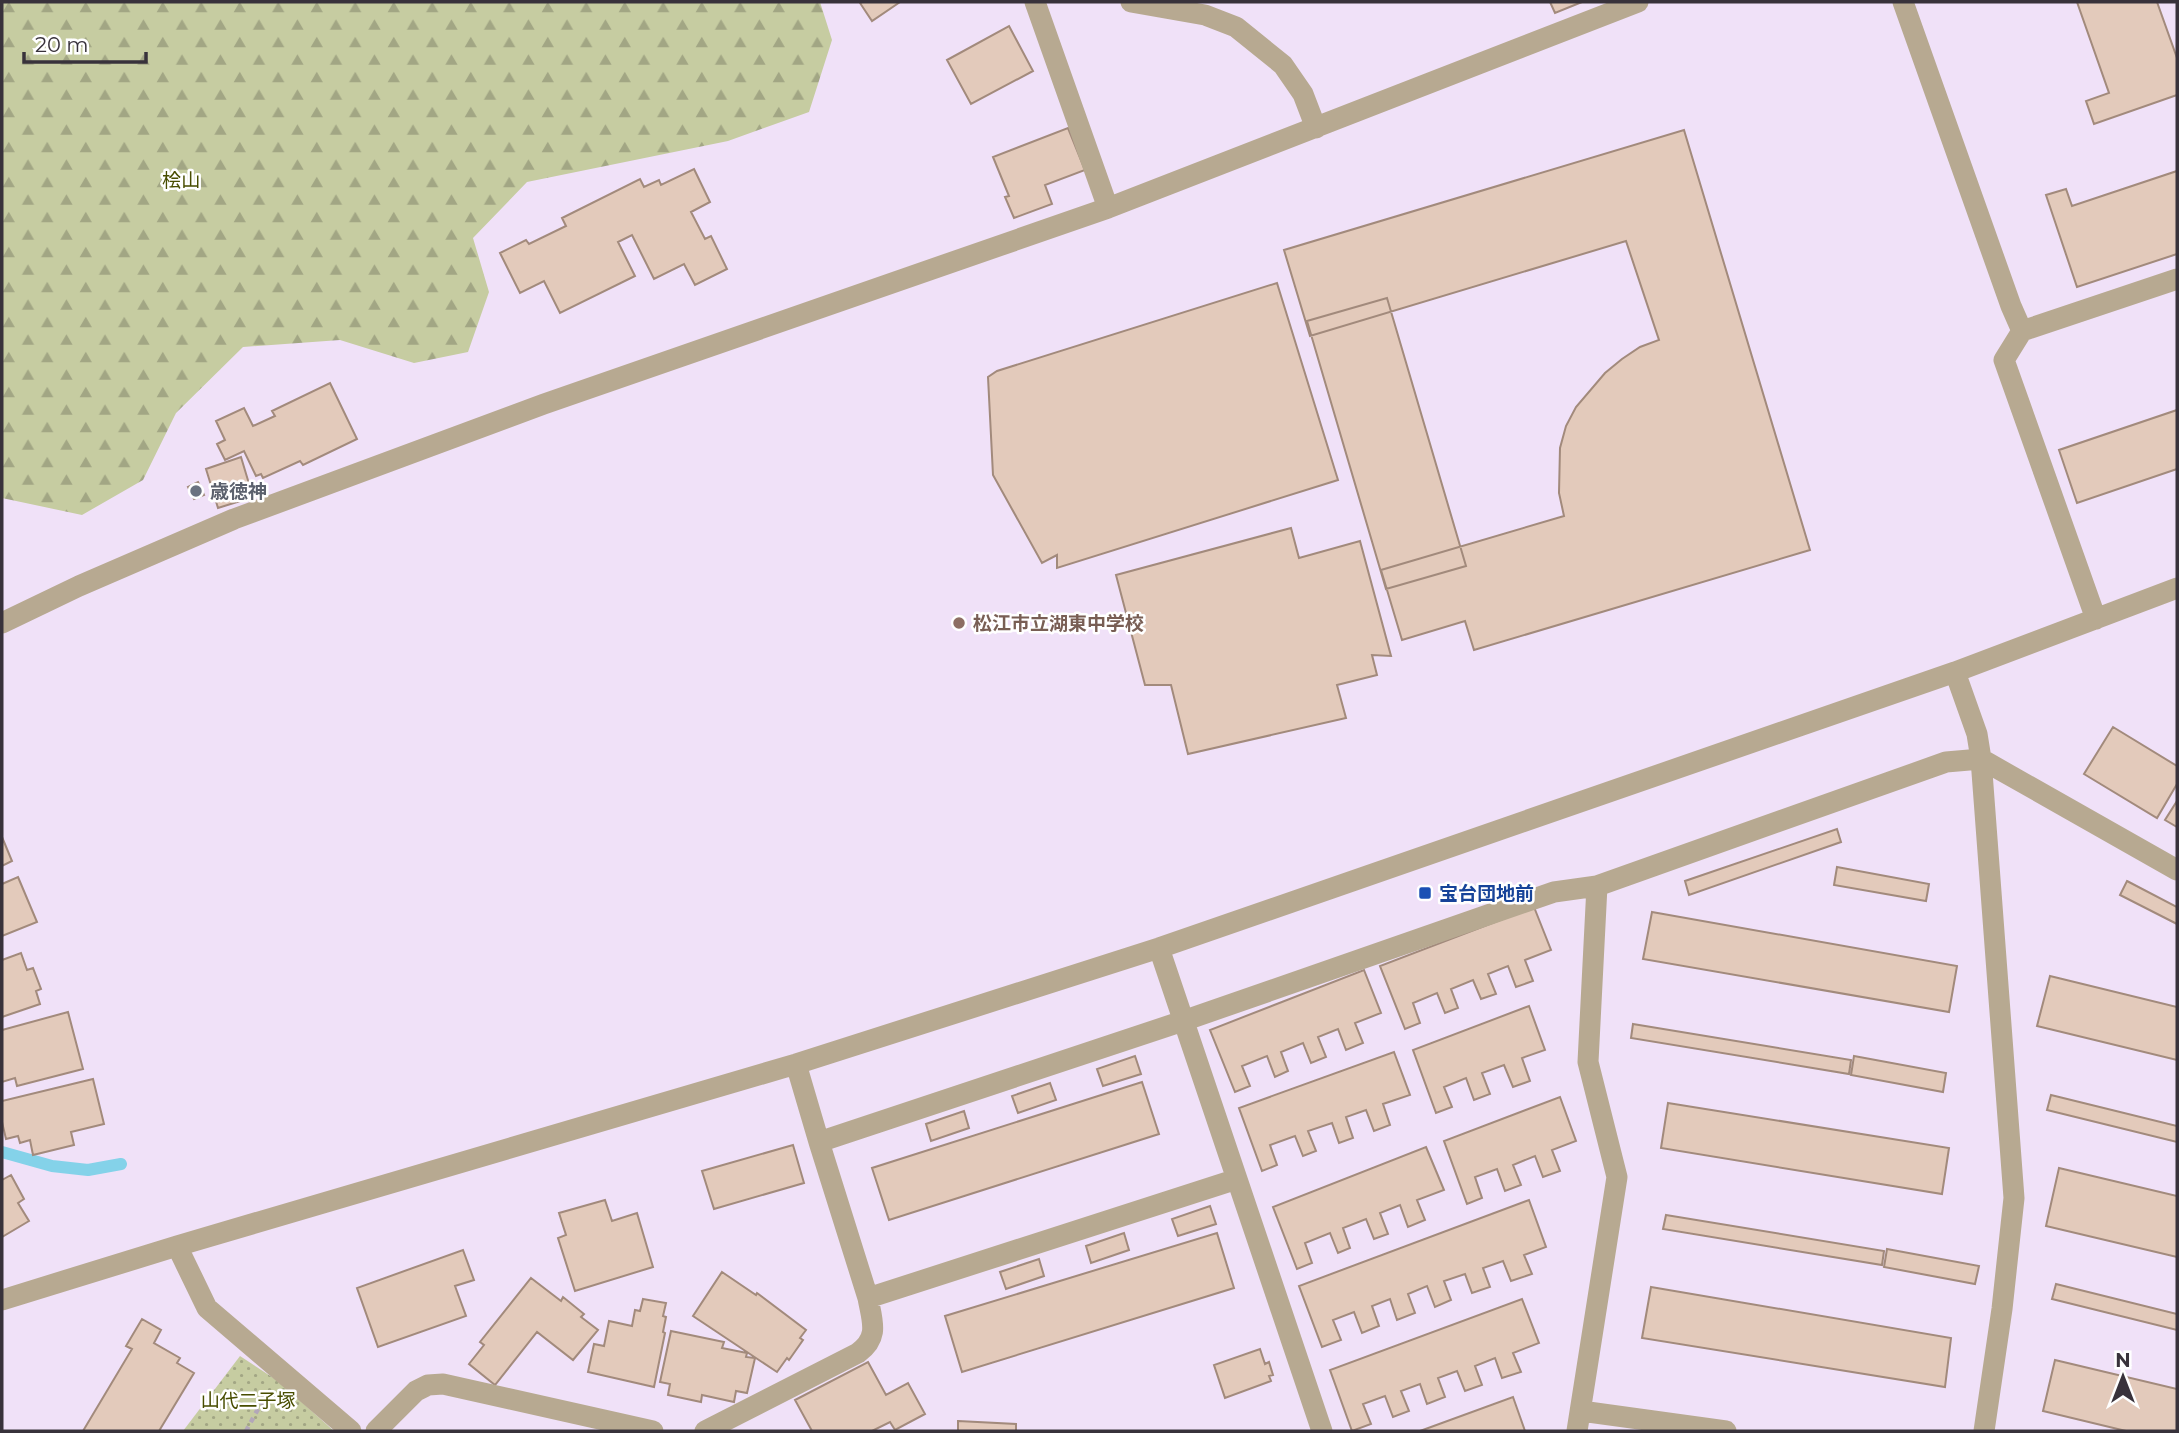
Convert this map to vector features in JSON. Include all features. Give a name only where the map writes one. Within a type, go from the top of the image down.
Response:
[{"type":"street","points":[[1035,2],[1108,208]]},
{"type":"street","points":[[1131,2],[1205,15],[1236,27],[1283,65],[1303,94],[1316,128]]},
{"type":"street","points":[[2,623],[79,586],[234,519],[544,404],[1108,208],[1638,2]]},
{"type":"street","points":[[1903,2],[2022,331]]},
{"type":"street","points":[[2096,619],[2004,360],[2022,331],[2177,279]]},
{"type":"street","points":[[2,1300],[177,1246],[796,1065],[1159,948],[1955,672],[2177,588]]},
{"type":"street","points":[[1955,672],[1978,733],[1981,759],[2014,1198],[2002,1310],[1984,1431]]},
{"type":"street","points":[[819,1142],[1183,1021],[1554,892],[1597,886],[1947,762],[1981,759],[2177,870]]},
{"type":"street","points":[[1597,886],[1588,1062],[1617,1177],[1579,1421],[1727,1431]]},
{"type":"street","points":[[1159,948],[1322,1431]]},
{"type":"street","points":[[705,1431],[870,1345],[874,1331],[868,1298],[796,1065]]},
{"type":"street","points":[[868,1298],[1237,1179]]},
{"type":"street","points":[[177,1246],[207,1308],[351,1431]]},
{"type":"street","points":[[376,1431],[416,1391],[428,1385],[443,1384],[653,1431]]},
{"type":"green space","name":"桧山","points":[[2,2],[820,2],[832,40],[809,112],[728,141],[527,182],[473,238],[489,292],[468,352],[414,363],[340,340],[243,347],[176,413],[143,480],[82,515],[2,498]]},
{"type":"green space","name":"山代二子塚","points":[[240,1356],[278,1381],[334,1431],[183,1431]]},
{"type":"building","points":[[900,2],[872,21],[860,3]]},
{"type":"building","points":[[1550,2],[1582,2],[1555,13]]},
{"type":"building","points":[[2077,2],[2157,2],[2177,58],[2177,95],[2094,124],[2086,101],[2109,93]]},
{"type":"building","points":[[1009,26],[1033,71],[971,104],[947,60]]},
{"type":"building","points":[[1068,128],[1085,170],[1045,185],[1052,204],[1014,218],[1005,197],[1009,196],[993,157]]},
{"type":"building","points":[[1684,130],[1810,550],[1474,650],[1465,621],[1402,640],[1381,570],[1564,516],[1559,493],[1560,448],[1566,426],[1576,407],[1605,373],[1622,359],[1640,347],[1659,340],[1626,241],[1310,336],[1284,250]]},
{"type":"building","points":[[694,169],[710,202],[691,212],[705,239],[711,236],[727,269],[695,285],[684,264],[654,279],[632,235],[618,242],[635,276],[560,313],[544,281],[520,293],[500,253],[526,240],[529,244],[566,226],[562,218],[640,179],[644,187],[659,180],[661,185]]},
{"type":"building","points":[[2177,171],[2177,254],[2077,287],[2046,195],[2066,189],[2072,206]]},
{"type":"building","points":[[1277,283],[1338,480],[1057,568],[1057,555],[1042,563],[993,475],[988,377],[997,371]]},
{"type":"building","points":[[1387,298],[1466,566],[1386,589],[1307,321]]},
{"type":"building","points":[[330,383],[357,439],[303,465],[300,461],[263,478],[261,474],[256,476],[244,451],[225,460],[217,444],[225,440],[216,421],[244,408],[253,426],[275,416],[272,411]]},
{"type":"building","points":[[2177,410],[2177,469],[2077,503],[2059,450]]},
{"type":"building","points":[[241,457],[253,497],[218,508],[206,469]]},
{"type":"building","name":"歳徳神","points":[[198,482],[204,495],[194,499],[188,487]]},
{"type":"building","points":[[1291,528],[1299,558],[1360,541],[1391,656],[1372,655],[1377,675],[1337,685],[1346,718],[1188,754],[1171,685],[1145,685],[1116,575]]},
{"type":"building","points":[[2113,727],[2177,766],[2177,784],[2157,818],[2084,774]]},
{"type":"building","points":[[2177,801],[2177,827],[2165,820]]},
{"type":"building","points":[[1837,829],[1841,842],[1689,895],[1685,881]]},
{"type":"building","points":[[2,837],[12,861],[2,866]]},
{"type":"building","points":[[1837,867],[1929,884],[1926,901],[1834,885]]},
{"type":"building","points":[[18,877],[37,922],[2,936],[2,884]]},
{"type":"building","points":[[2127,881],[2177,907],[2177,924],[2120,895]]},
{"type":"building","points":[[1534,907],[1551,950],[1525,960],[1533,981],[1516,987],[1508,966],[1488,974],[1496,994],[1481,999],[1473,980],[1451,989],[1458,1008],[1445,1013],[1437,993],[1413,1003],[1420,1023],[1405,1029],[1380,966]]},
{"type":"building","points":[[1652,912],[1957,966],[1949,1012],[1643,959]]},
{"type":"building","points":[[21,953],[27,970],[33,968],[41,989],[36,991],[40,1004],[2,1017],[2,960]]},
{"type":"building","points":[[1364,970],[1381,1013],[1355,1023],[1363,1043],[1346,1050],[1338,1029],[1318,1037],[1326,1057],[1311,1063],[1303,1043],[1281,1052],[1288,1071],[1275,1077],[1267,1056],[1242,1066],[1250,1086],[1235,1092],[1210,1030]]},
{"type":"building","points":[[2050,976],[2177,1007],[2177,1060],[2037,1026]]},
{"type":"building","points":[[1529,1006],[1545,1050],[1522,1058],[1530,1081],[1513,1087],[1504,1065],[1482,1073],[1490,1094],[1474,1100],[1466,1078],[1444,1087],[1452,1107],[1436,1113],[1413,1050]]},
{"type":"building","points":[[68,1012],[83,1069],[17,1086],[15,1078],[2,1082],[2,1030]]},
{"type":"building","points":[[1633,1024],[1851,1060],[1849,1074],[1631,1038]]},
{"type":"building","points":[[1394,1052],[1410,1095],[1383,1104],[1390,1125],[1374,1131],[1366,1110],[1346,1117],[1353,1138],[1339,1143],[1332,1123],[1308,1131],[1316,1151],[1303,1156],[1295,1136],[1270,1145],[1277,1165],[1262,1171],[1239,1108]]},
{"type":"building","points":[[1135,1056],[1141,1074],[1103,1086],[1097,1069]]},
{"type":"building","points":[[1854,1056],[1946,1073],[1943,1092],[1851,1075]]},
{"type":"building","points":[[93,1079],[104,1124],[71,1132],[74,1145],[33,1155],[30,1140],[20,1143],[18,1136],[6,1139],[2,1122],[2,1101]]},
{"type":"building","points":[[1142,1082],[1159,1134],[889,1220],[872,1168]]},
{"type":"building","points":[[1050,1083],[1056,1100],[1018,1113],[1012,1096]]},
{"type":"building","points":[[2051,1095],[2177,1126],[2177,1142],[2047,1110]]},
{"type":"building","points":[[1560,1097],[1576,1141],[1552,1150],[1560,1171],[1543,1177],[1535,1156],[1513,1165],[1521,1185],[1505,1191],[1497,1169],[1475,1177],[1482,1198],[1467,1204],[1444,1141]]},
{"type":"building","points":[[1668,1103],[1949,1148],[1942,1194],[1661,1148]]},
{"type":"building","points":[[964,1111],[969,1128],[931,1141],[926,1124]]},
{"type":"building","points":[[793,1145],[804,1183],[714,1209],[702,1171]]},
{"type":"building","points":[[1426,1147],[1444,1190],[1417,1200],[1425,1220],[1408,1227],[1400,1205],[1380,1213],[1388,1234],[1374,1239],[1366,1219],[1343,1228],[1350,1248],[1338,1253],[1330,1233],[1305,1243],[1312,1263],[1297,1269],[1273,1207]]},
{"type":"building","points":[[2059,1168],[2177,1196],[2177,1257],[2046,1226]]},
{"type":"building","points":[[11,1175],[24,1199],[18,1203],[29,1221],[2,1237],[2,1180]]},
{"type":"building","points":[[605,1200],[612,1221],[637,1213],[653,1267],[575,1291],[558,1238],[566,1235],[559,1213]]},
{"type":"building","points":[[1529,1200],[1546,1247],[1524,1255],[1532,1274],[1511,1281],[1503,1261],[1483,1268],[1490,1287],[1472,1293],[1465,1274],[1444,1281],[1451,1300],[1435,1307],[1427,1286],[1408,1294],[1415,1313],[1397,1320],[1390,1299],[1372,1306],[1379,1326],[1362,1333],[1354,1312],[1333,1320],[1341,1340],[1322,1347],[1299,1286]]},
{"type":"building","points":[[1210,1206],[1216,1224],[1178,1236],[1172,1219]]},
{"type":"building","points":[[1666,1215],[1884,1251],[1882,1265],[1663,1229]]},
{"type":"building","points":[[1124,1233],[1129,1250],[1091,1263],[1086,1246]]},
{"type":"building","points":[[1217,1233],[1234,1288],[962,1372],[945,1316]]},
{"type":"building","points":[[1887,1249],[1979,1266],[1975,1284],[1884,1267]]},
{"type":"building","points":[[463,1250],[474,1280],[455,1286],[466,1316],[378,1347],[357,1288]]},
{"type":"building","points":[[1039,1259],[1044,1276],[1006,1289],[1000,1272]]},
{"type":"building","points":[[722,1272],[756,1295],[757,1293],[806,1330],[800,1338],[803,1340],[777,1372],[693,1316]]},
{"type":"building","points":[[531,1278],[561,1301],[563,1297],[584,1314],[581,1317],[598,1330],[573,1360],[537,1332],[495,1385],[469,1364],[484,1345],[480,1342]]},
{"type":"building","points":[[2056,1284],[2177,1314],[2177,1330],[2052,1299]]},
{"type":"building","points":[[1651,1287],[1951,1338],[1945,1387],[1642,1338]]},
{"type":"building","points":[[643,1299],[666,1303],[663,1316],[666,1317],[665,1333],[654,1387],[588,1372],[594,1344],[604,1346],[609,1321],[632,1326],[635,1310],[640,1311]]},
{"type":"building","points":[[1522,1299],[1539,1343],[1513,1353],[1521,1372],[1502,1378],[1495,1358],[1475,1366],[1482,1385],[1465,1391],[1457,1371],[1438,1378],[1445,1397],[1427,1404],[1420,1384],[1401,1391],[1409,1411],[1393,1417],[1385,1396],[1363,1404],[1371,1424],[1352,1431],[1330,1370]]},
{"type":"building","points":[[142,1319],[161,1330],[154,1343],[180,1358],[177,1363],[194,1373],[159,1431],[83,1431],[132,1349],[126,1346]]},
{"type":"building","points":[[671,1331],[724,1342],[722,1348],[747,1353],[746,1357],[755,1358],[747,1393],[736,1391],[734,1402],[702,1395],[701,1402],[668,1395],[670,1384],[660,1382]]},
{"type":"building","points":[[1260,1349],[1265,1364],[1269,1362],[1273,1375],[1269,1376],[1271,1381],[1225,1398],[1214,1365]]},
{"type":"building","points":[[2055,1360],[2177,1389],[2177,1431],[2126,1431],[2043,1411]]},
{"type":"building","points":[[868,1362],[886,1395],[908,1383],[925,1414],[895,1430],[890,1422],[872,1431],[812,1431],[795,1400]]},
{"type":"building","points":[[1513,1397],[1525,1431],[1420,1431]]},
{"type":"building","points":[[958,1421],[1016,1424],[1016,1431],[958,1431]]},
{"type":"waterway","points":[[2,1152],[52,1166],[88,1170],[121,1164]]},
{"type":"place","name":"歳徳神","points":[[196,491]]},
{"type":"place","name":"松江市立湖東中学校","points":[[959,623]]},
{"type":"place","name":"宝台団地前","points":[[1425,893]]}]
